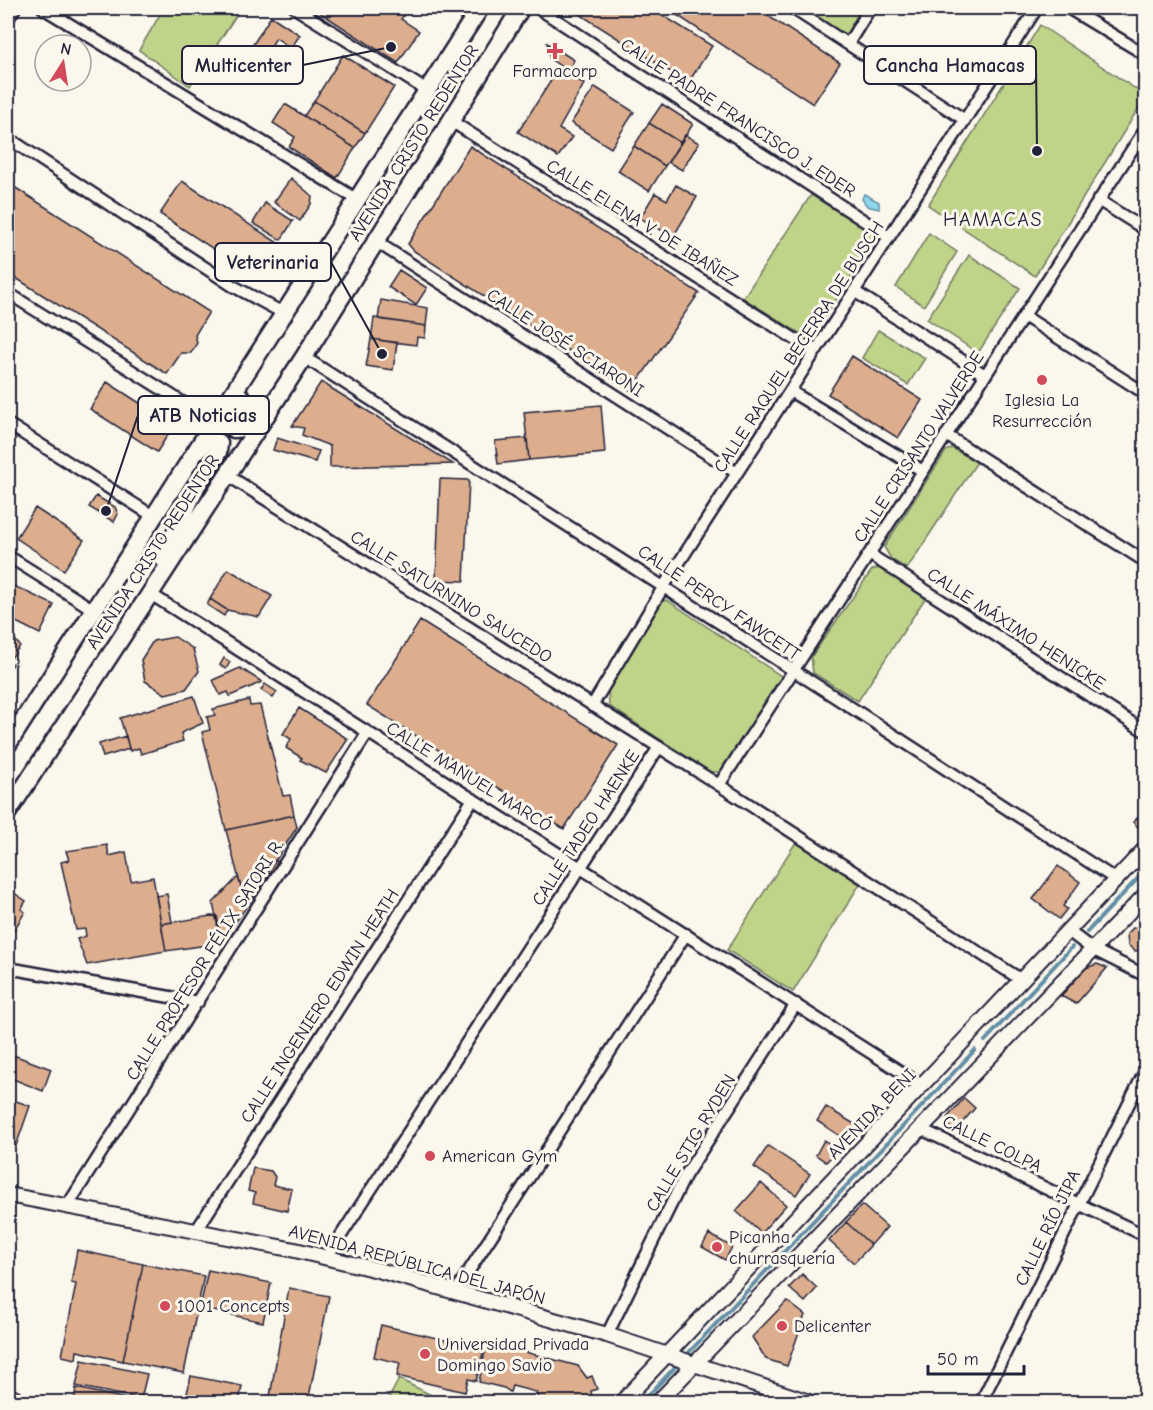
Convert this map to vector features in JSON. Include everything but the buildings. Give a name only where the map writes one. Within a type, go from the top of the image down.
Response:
[{"type":"main road","name":"AVENIDA CRISTO REDENTOR","points":[[8,744],[13,722],[94,610],[480,8]]},
{"type":"main road","name":"AVENIDA CRISTO REDENTOR","points":[[8,812],[270,409],[521,8]]},
{"type":"main road","points":[[270,409],[244,428],[234,429],[230,423],[236,405],[265,359],[296,297]]},
{"type":"main road","points":[[159,578],[167,546],[197,485],[218,452],[219,443],[210,439],[204,442],[189,460]]},
{"type":"street","points":[[8,19],[15,8]]},
{"type":"street","points":[[43,8],[358,200]]},
{"type":"street","points":[[295,8],[426,90]]},
{"type":"street","name":"CALLE PADRE FRANCISCO J. EDER","points":[[538,8],[889,237]]},
{"type":"street","points":[[792,8],[965,120]]},
{"type":"street","points":[[848,44],[870,8]]},
{"type":"street","name":"CALLE RAQUEL BECERRA DE BUSCH","points":[[592,706],[664,586],[1037,8]]},
{"type":"street","points":[[1068,8],[1146,55]]},
{"type":"street","name":"CALLE ELENA V. DE IBAÑEZ","points":[[450,121],[815,352]]},
{"type":"street","name":"CALLE CRISANTO VALVERDE","points":[[719,785],[1146,128]]},
{"type":"street","points":[[8,138],[233,286],[285,314]]},
{"type":"street","points":[[1098,200],[1146,230]]},
{"type":"street","name":"CALLE JOSÉ SCIARONI","points":[[375,241],[737,472]]},
{"type":"street","points":[[854,291],[985,375]]},
{"type":"street","points":[[8,293],[214,422]]},
{"type":"street","points":[[1024,316],[1146,394]]},
{"type":"street","name":"CALLE PERCY FAWCETT","points":[[303,357],[664,586],[792,672],[1115,879]]},
{"type":"street","points":[[790,391],[923,471]]},
{"type":"street","points":[[8,424],[153,516]]},
{"type":"street","points":[[946,435],[1146,562]]},
{"type":"street","name":"CALLE SATURNINO SAUCEDO","points":[[227,475],[658,747]]},
{"type":"street","name":"CALLE MÁXIMO HENICKE","points":[[869,554],[1146,732]]},
{"type":"street","points":[[8,556],[94,610]]},
{"type":"street","name":"CALLE MANUEL MARCÓ","points":[[149,593],[923,1086]]},
{"type":"street","name":"CALLE PROFESOR FÉLIX SATORI R.","points":[[68,1205],[368,732]]},
{"type":"street","name":"CALLE TADEO HAENKE","points":[[327,1257],[658,747],[1020,979]]},
{"type":"street","name":"CALLE INGENIERO EDWIN HEATH","points":[[196,1231],[473,799]]},
{"type":"street","name":"AVENIDA BENI","points":[[622,1402],[669,1355],[923,1086],[1020,979],[1146,848]]},
{"type":"street","points":[[658,1402],[1146,894]]},
{"type":"street","points":[[1067,930],[1092,949],[1146,976]]},
{"type":"street","points":[[456,1291],[686,934]]},
{"type":"street","points":[[8,968],[198,1002]]},
{"type":"street","name":"CALLE STIG RYDEN","points":[[608,1335],[685,1176],[796,1004]]},
{"type":"street","name":"CALLE RÍO JIPA","points":[[981,1402],[1146,1069]]},
{"type":"street","name":"CALLE COLPA","points":[[921,1129],[1146,1236]]},
{"type":"street","name":"AVENIDA REPÚBLICA DEL JAPÓN","points":[[8,1195],[327,1257],[608,1335],[810,1402]]},
{"type":"street","points":[[1143,1402],[1146,1398]]},
{"type":"green space","points":[[164,8],[241,8],[190,86],[139,50]]},
{"type":"green space","points":[[795,8],[862,8],[848,32],[842,36]]},
{"type":"green space","points":[[1040,25],[1146,96],[1035,276],[928,205]]},
{"type":"green space","points":[[811,195],[873,233],[875,240],[815,332],[799,333],[743,298]]},
{"type":"green space","points":[[929,233],[957,252],[924,306],[896,287]]},
{"type":"green space","points":[[969,255],[1020,288],[978,353],[927,319]]},
{"type":"green space","points":[[878,330],[925,358],[908,385],[862,358]]},
{"type":"green space","points":[[952,448],[977,462],[907,569],[891,559],[884,547],[946,451]]},
{"type":"green space","points":[[879,568],[926,597],[858,701],[813,673],[811,657],[872,570]]},
{"type":"green space","points":[[667,600],[781,676],[781,681],[720,772],[710,772],[609,706],[608,689],[660,602]]},
{"type":"green space","points":[[796,842],[860,884],[793,992],[727,950]]},
{"type":"green space","points":[[399,1379],[445,1402],[387,1402]]},
{"type":"water","points":[[864,194],[879,202],[879,209],[867,206],[862,199]]},
{"type":"waterway","points":[[1087,932],[1143,873]]},
{"type":"waterway","points":[[985,1041],[1072,947]]},
{"type":"waterway","points":[[642,1402],[975,1050]]},
{"type":"place","name":"Multicenter","points":[[391,47]]},
{"type":"place","name":"Farmacorp","points":[[555,51]]},
{"type":"place","name":"Cancha Hamacas","points":[[1037,151]]},
{"type":"place","name":"Veterinaria","points":[[382,354]]},
{"type":"place","name":"Iglesia La Resurrección","points":[[1042,380]]},
{"type":"place","name":"ATB Noticias","points":[[106,511]]},
{"type":"place","name":"American Gym","points":[[430,1156]]},
{"type":"place","name":"Picanha churrasquería","points":[[717,1247]]},
{"type":"place","name":"1001 Concepts","points":[[165,1306]]},
{"type":"place","name":"Delicenter","points":[[782,1326]]},
{"type":"place","name":"Universidad Privada Domingo Savio","points":[[425,1354]]},
{"type":"district","name":"HAMACAS","points":[[993,219]]}]
